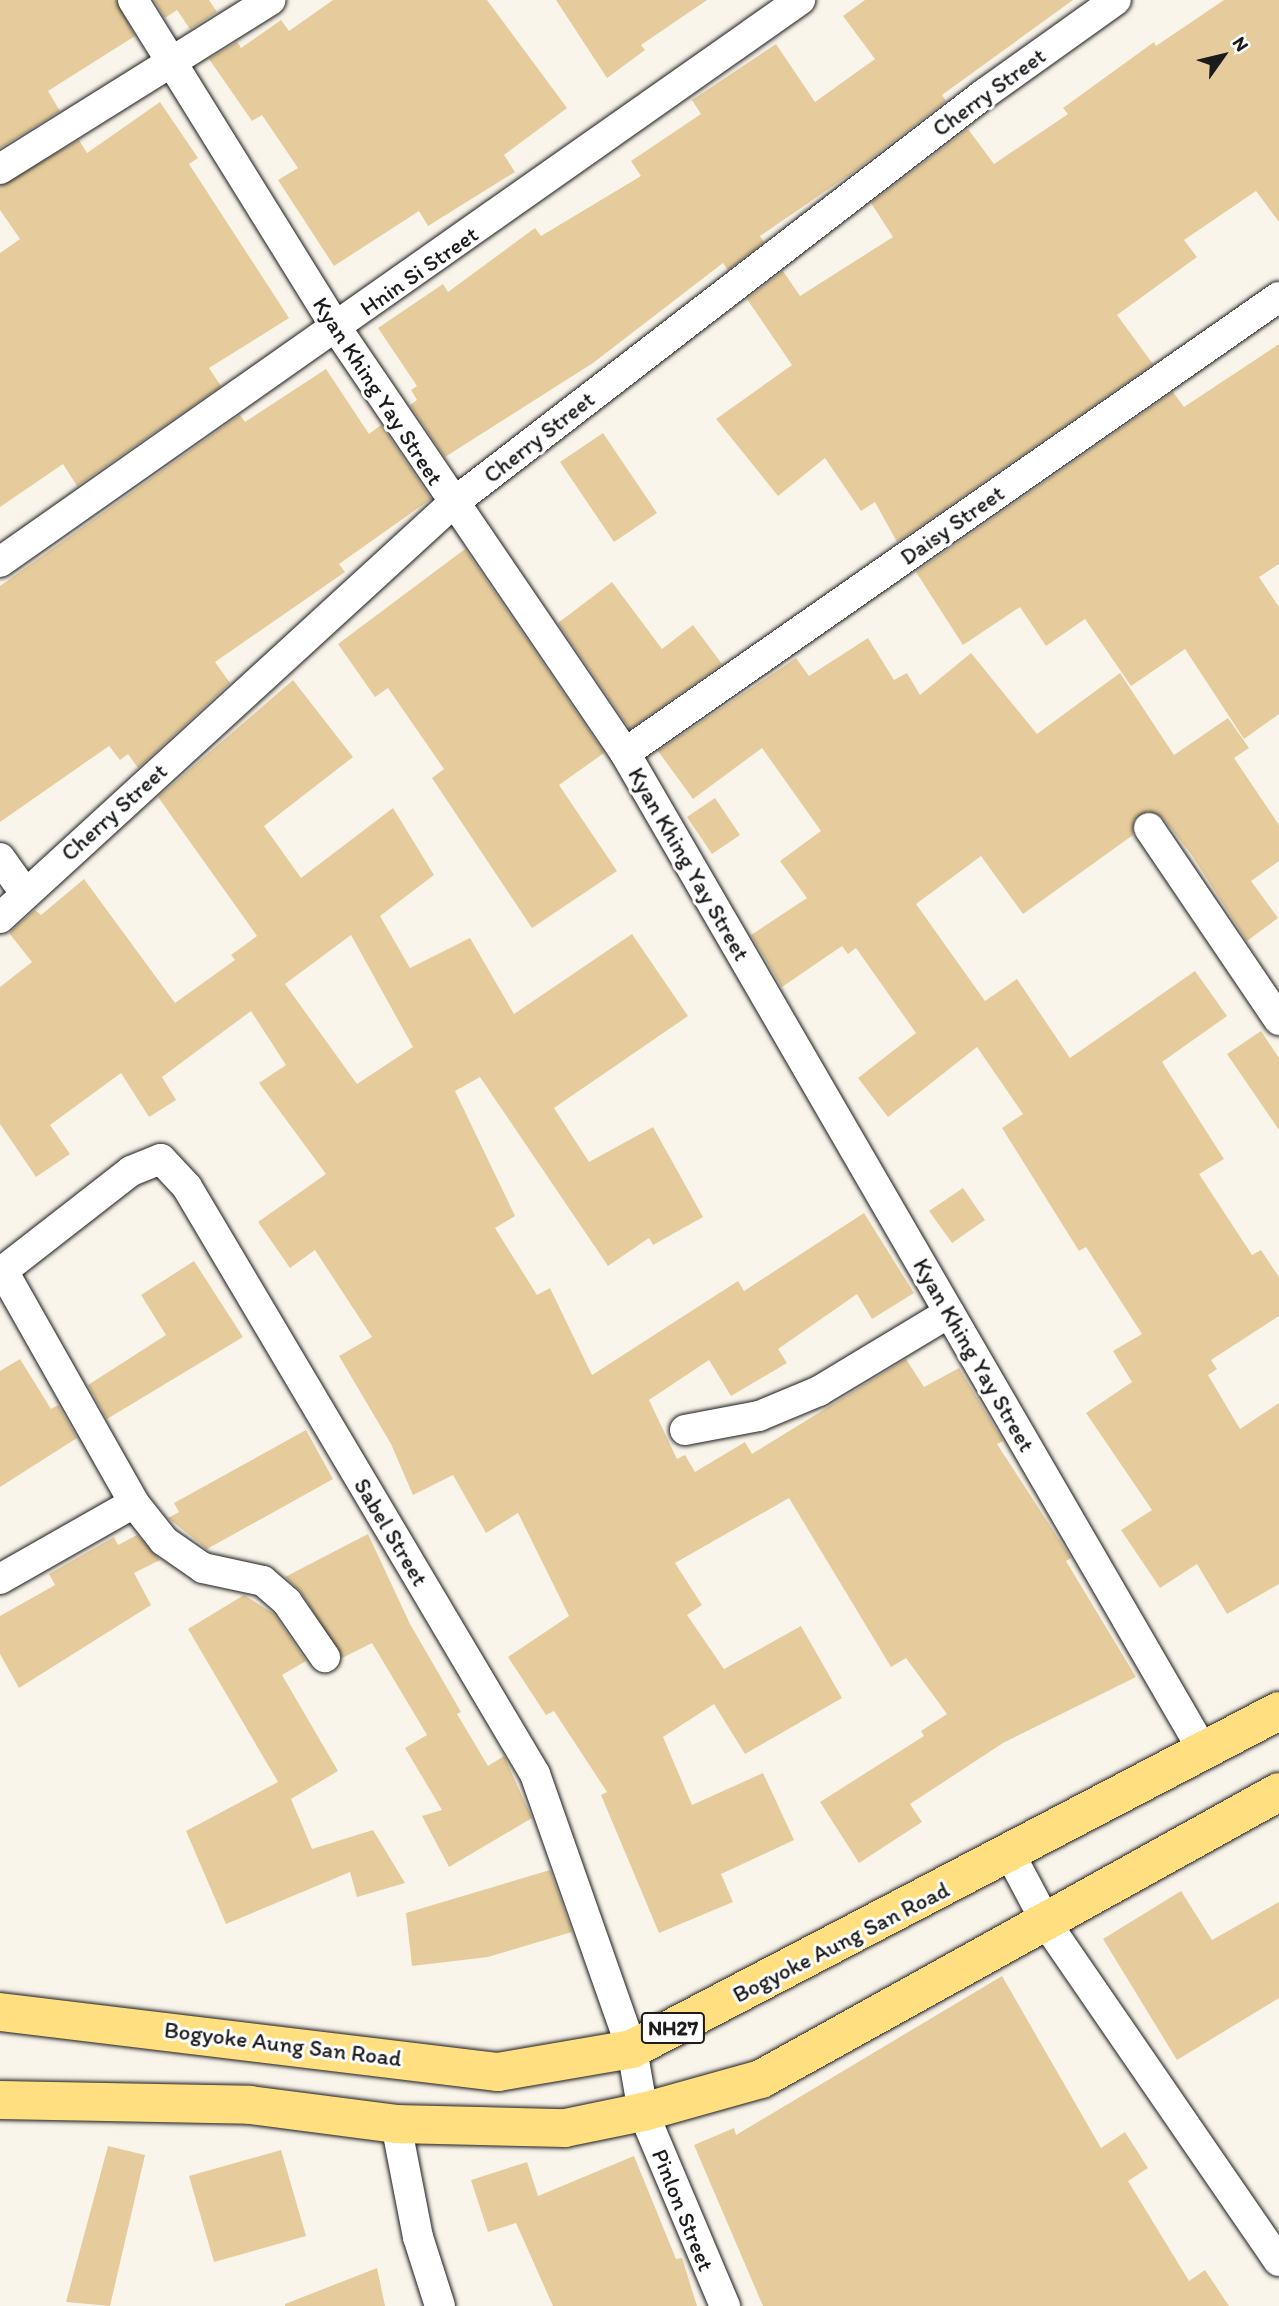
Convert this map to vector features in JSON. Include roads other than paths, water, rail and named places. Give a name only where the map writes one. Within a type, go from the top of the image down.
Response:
[{"type":"highway","name":"Bogyoke Aung San Road","points":[[0,2012],[498,2072],[632,2049],[1011,1856],[1205,1754],[1279,1711]]},
{"type":"highway","points":[[0,2100],[250,2105],[396,2124],[565,2128],[643,2112],[761,2079],[1047,1924],[1279,1792]]},
{"type":"street","name":"Kyan Khing Yay Street","points":[[133,0],[337,329],[452,504],[625,753],[1205,1754]]},
{"type":"street","points":[[0,169],[172,64],[270,0]]},
{"type":"street","name":"Hnin Si Street","points":[[0,562],[337,329],[800,0]]},
{"type":"street","name":"Cherry Street","points":[[0,918],[452,504],[973,102],[1115,0]]},
{"type":"street","name":"Daisy Street","points":[[625,753],[1279,297]]},
{"type":"street","points":[[1149,828],[1279,1020]]},
{"type":"street","points":[[0,858],[25,893]]},
{"type":"street","name":"Sabel Street","points":[[1,1272],[131,1171],[161,1159],[187,1187],[535,1774],[632,2049],[643,2112]]},
{"type":"street","points":[[1,1272],[134,1503],[164,1541],[203,1568],[263,1581],[287,1602],[325,1657]]},
{"type":"street","points":[[685,1430],[760,1416],[820,1391],[949,1313]]},
{"type":"street","points":[[0,1579],[134,1503]]},
{"type":"street","points":[[1011,1856],[1047,1924],[1279,2261]]},
{"type":"street","name":"Pinlon Street","points":[[643,2112],[725,2306]]},
{"type":"street","points":[[396,2124],[418,2237],[440,2306]]}]
